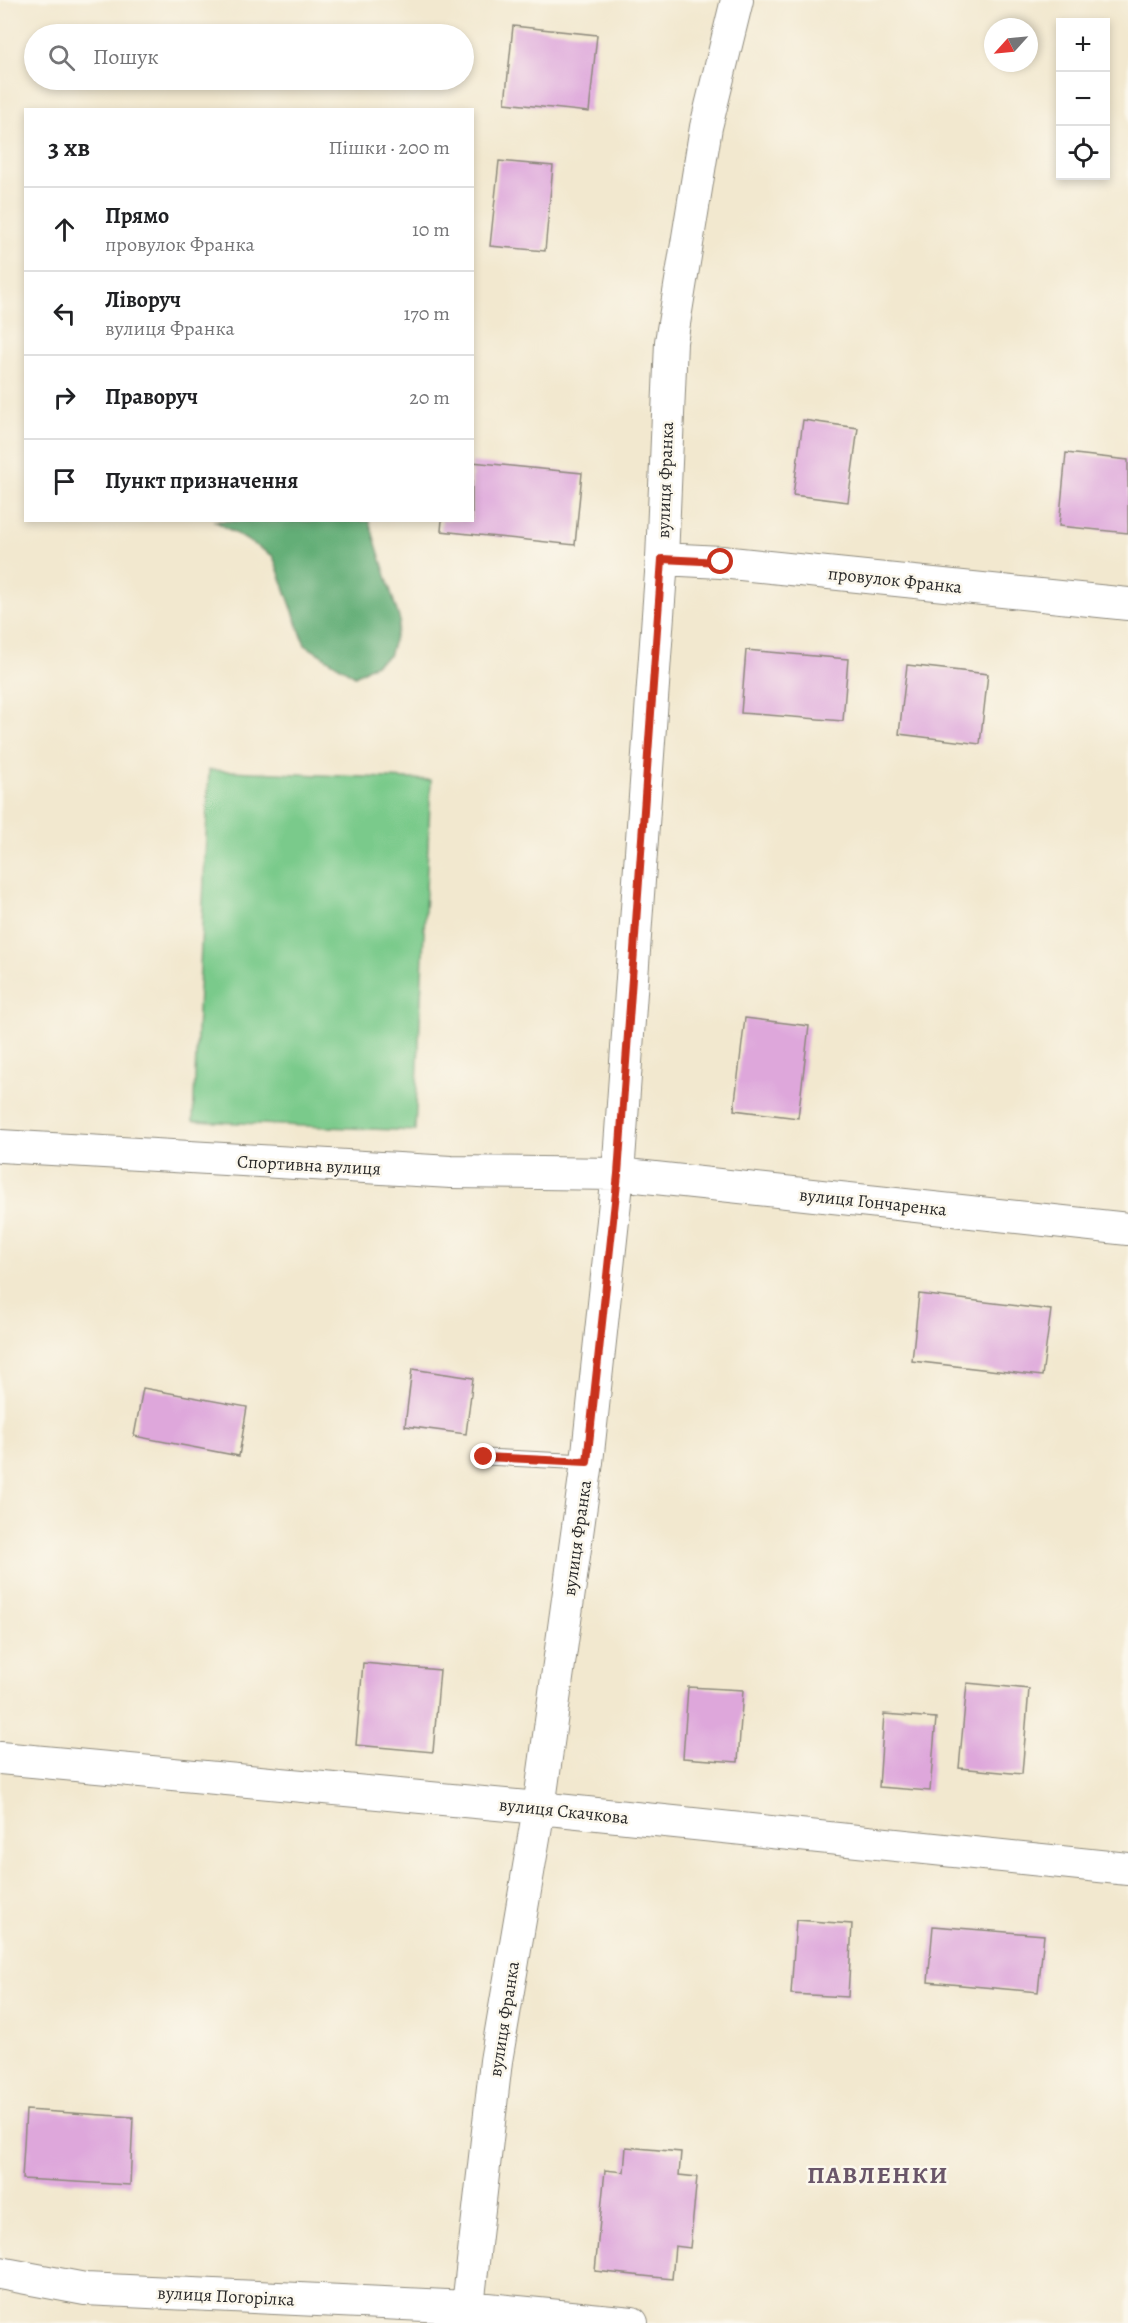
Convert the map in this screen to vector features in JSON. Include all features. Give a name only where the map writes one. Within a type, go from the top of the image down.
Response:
[{"type":"street","name":"вулиця Франка","points":[[467,2315],[496,2061],[538,1808],[587,1462],[618,1174],[662,559],[671,342],[706,127],[737,0]]},
{"type":"street","name":"провулок Франка","points":[[662,559],[721,562],[1128,603]]},
{"type":"street","name":"Спортивна вулиця","points":[[0,1146],[451,1172],[618,1174]]},
{"type":"street","name":"вулиця Гончаренка","points":[[618,1174],[1128,1229]]},
{"type":"street","name":"вулиця Скачкова","points":[[0,1758],[538,1808],[1128,1869]]},
{"type":"street","name":"вулиця Погорілка","points":[[0,2273],[85,2289],[467,2315],[632,2323]]},
{"type":"lane","points":[[484,1457],[587,1462]]},
{"type":"green space","points":[[217,522],[369,522],[400,621],[389,656],[355,676],[305,645],[273,556]]},
{"type":"green space","points":[[209,770],[431,780],[415,1131],[193,1121]]},
{"type":"building","points":[[513,26],[597,35],[589,112],[505,103]]},
{"type":"building","points":[[499,161],[553,166],[545,251],[490,246]]},
{"type":"building","points":[[803,420],[858,428],[848,502],[793,495]]},
{"type":"building","points":[[1066,453],[1128,460],[1128,533],[1059,526]]},
{"type":"building","points":[[474,462],[582,473],[575,545],[441,531],[442,522],[474,522]]},
{"type":"building","points":[[746,650],[848,659],[843,721],[741,713]]},
{"type":"building","points":[[907,665],[988,674],[980,744],[899,734]]},
{"type":"building","points":[[745,1018],[809,1026],[798,1118],[734,1110]]},
{"type":"building","points":[[919,1294],[1051,1310],[1042,1376],[912,1361]]},
{"type":"building","points":[[412,1369],[473,1378],[466,1434],[405,1426]]},
{"type":"building","points":[[143,1388],[247,1407],[239,1456],[134,1436]]},
{"type":"building","points":[[363,1663],[440,1670],[433,1752],[356,1745]]},
{"type":"building","points":[[967,1683],[1029,1689],[1022,1774],[959,1768]]},
{"type":"building","points":[[688,1687],[743,1690],[738,1762],[683,1758]]},
{"type":"building","points":[[884,1714],[936,1718],[930,1791],[879,1787]]},
{"type":"building","points":[[796,1920],[852,1924],[848,1997],[791,1994]]},
{"type":"building","points":[[933,1926],[1044,1935],[1038,1992],[928,1982]]},
{"type":"building","points":[[26,2110],[133,2117],[130,2185],[22,2179]]},
{"type":"building","points":[[626,2147],[681,2152],[679,2175],[697,2177],[690,2248],[675,2246],[672,2279],[595,2271],[605,2170],[624,2172]]},
{"type":"district","name":"ПАВЛЕНКИ","points":[[878,2175]]},
{"type":"route","points":[[484,1457],[587,1462],[618,1174],[662,559],[721,562]]}]
